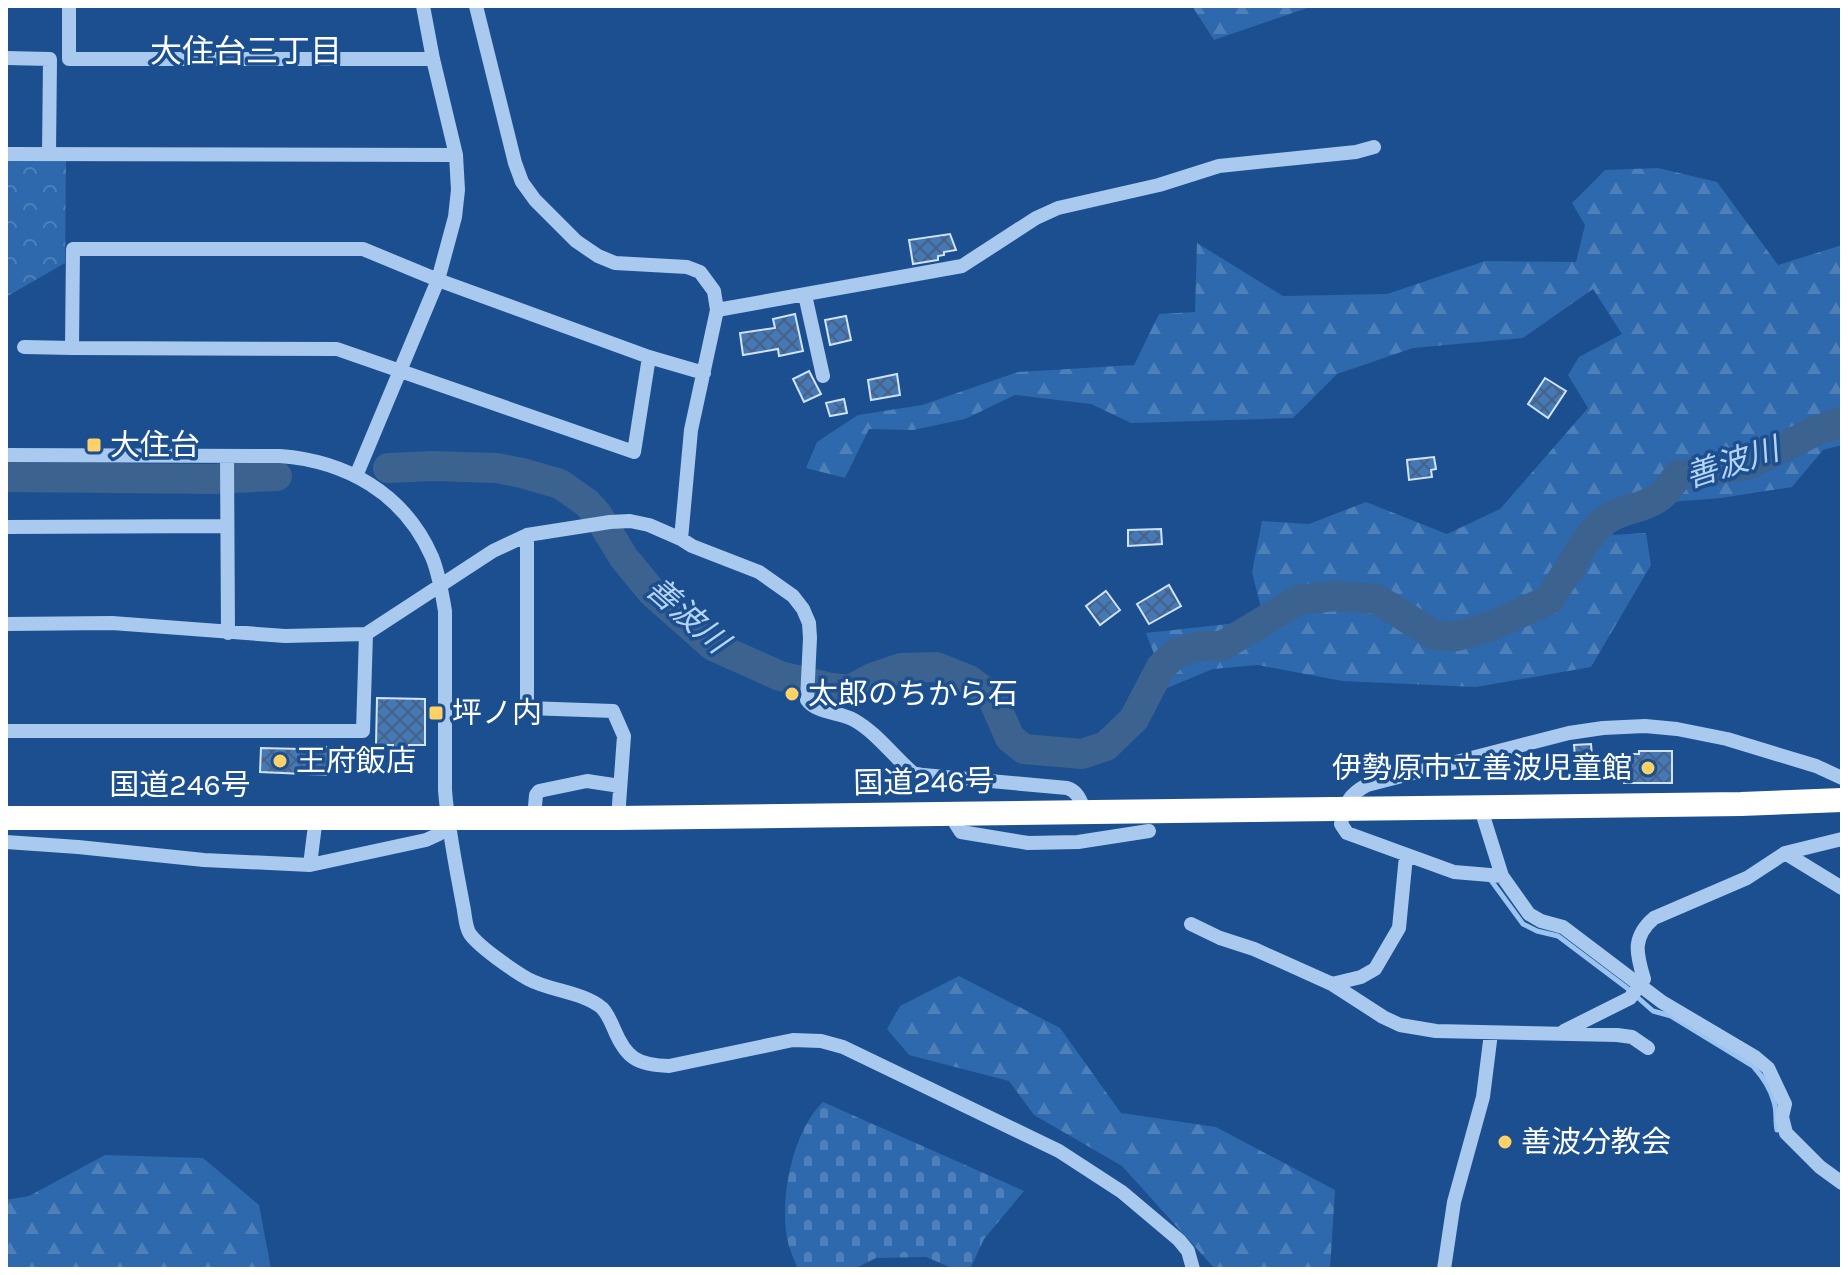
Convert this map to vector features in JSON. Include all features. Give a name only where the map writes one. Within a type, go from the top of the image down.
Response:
[{"type":"highway","name":"国道246号","points":[[6,818],[316,817],[443,826],[534,818],[1741,804],[1842,800]]},
{"type":"street","points":[[69,6],[69,59],[433,59]]},
{"type":"street","points":[[356,476],[438,280],[455,217],[458,190],[456,155],[423,6]]},
{"type":"street","points":[[476,6],[515,163],[522,182],[535,200],[576,241],[598,256],[615,263],[687,267],[700,272],[714,291],[717,310],[691,430],[681,539]]},
{"type":"street","points":[[6,58],[50,59],[49,154]]},
{"type":"street","points":[[717,310],[962,266],[1036,218],[1058,208],[1159,185],[1219,166],[1356,152],[1374,147]]},
{"type":"street","points":[[6,154],[456,155]]},
{"type":"street","points":[[72,348],[73,249],[363,249],[438,280],[649,357],[704,373]]},
{"type":"street","points":[[805,295],[823,376]]},
{"type":"street","points":[[24,347],[337,349],[634,452],[649,357]]},
{"type":"street","points":[[6,455],[301,457],[329,464],[383,493],[413,525],[431,556],[445,611],[443,826],[469,933],[495,957],[528,979],[583,998],[601,1008],[611,1020],[622,1049],[650,1066],[669,1066],[793,1040],[821,1041],[843,1047],[1059,1151],[1122,1192],[1179,1240],[1188,1251],[1193,1269]]},
{"type":"street","points":[[227,456],[228,633]]},
{"type":"street","points":[[6,624],[112,623],[285,636],[366,634],[493,551],[527,535],[630,521],[649,525],[692,546],[759,572],[793,596],[809,623],[807,700],[810,705],[859,723],[913,773],[1073,789],[1085,811]]},
{"type":"street","points":[[6,527],[227,526]]},
{"type":"street","points":[[527,535],[527,708],[613,711],[624,736],[618,818]]},
{"type":"street","points":[[6,731],[363,731],[366,634]]},
{"type":"street","points":[[1502,876],[1454,872],[1347,833],[1341,824],[1344,808],[1353,792],[1367,785],[1569,733],[1603,728],[1645,726],[1689,731],[1727,739],[1842,778]]},
{"type":"street","points":[[534,818],[539,791],[587,781],[620,786]]},
{"type":"street","points":[[1480,806],[1502,876],[1529,914],[1563,927],[1662,1002],[1714,1031],[1768,1068],[1785,1104],[1782,1117],[1786,1133],[1820,1167],[1842,1183]]},
{"type":"street","points":[[949,813],[961,832],[1028,843],[1078,842],[1149,831]]},
{"type":"street","points":[[310,865],[316,817]]},
{"type":"street","points":[[78,847],[82,818]]},
{"type":"street","points":[[6,842],[204,860],[310,865],[426,840],[443,826]]},
{"type":"street","points":[[1558,1034],[1630,998],[1641,985],[1644,979],[1637,959],[1637,943],[1642,928],[1654,918],[1747,878],[1785,853],[1842,839]]},
{"type":"street","points":[[1785,853],[1842,888]]},
{"type":"street","points":[[1332,984],[1361,977],[1375,969],[1399,928],[1406,856]]},
{"type":"street","points":[[1191,924],[1332,984],[1400,1025],[1436,1031],[1617,1035],[1632,1037],[1648,1048]]},
{"type":"street","points":[[1444,1269],[1454,1202],[1483,1097],[1491,1033]]},
{"type":"green space","points":[[1192,6],[1313,6],[1214,40]]},
{"type":"green space","points":[[6,161],[66,161],[65,263],[6,297]]},
{"type":"green space","points":[[1658,168],[1717,182],[1778,265],[1842,245],[1842,445],[1823,450],[1792,487],[1721,498],[1607,507],[1613,535],[1646,533],[1651,565],[1591,667],[1476,687],[1342,681],[1258,665],[1213,669],[1167,688],[1146,633],[1264,620],[1252,572],[1262,521],[1309,524],[1366,502],[1447,534],[1500,509],[1588,408],[1568,375],[1579,357],[1622,334],[1593,289],[1523,338],[1413,348],[1337,374],[1293,418],[1131,423],[1091,404],[1015,395],[965,419],[913,430],[869,429],[845,478],[806,468],[817,442],[858,415],[922,405],[1018,372],[1134,365],[1159,314],[1195,312],[1197,243],[1283,296],[1387,294],[1485,261],[1576,262],[1585,225],[1572,203],[1605,170]]},
{"type":"green space","points":[[959,976],[1060,1028],[1121,1113],[1216,1127],[1335,1190],[1330,1269],[1215,1269],[1122,1166],[1034,1115],[1009,1081],[909,1055],[887,1029],[900,1006]]},
{"type":"green space","points":[[823,1102],[1024,1191],[984,1239],[970,1269],[954,1269],[926,1257],[876,1258],[854,1269],[798,1269],[787,1239],[787,1186],[803,1130]]},
{"type":"green space","points":[[105,1155],[203,1158],[259,1205],[271,1269],[6,1269],[6,1200],[29,1196]]},
{"type":"building","points":[[950,234],[956,250],[944,252],[938,260],[913,264],[909,240]]},
{"type":"building","points":[[795,314],[803,351],[779,356],[778,349],[743,355],[740,333],[775,328],[773,319]]},
{"type":"building","points":[[846,316],[851,340],[830,345],[825,320]]},
{"type":"building","points":[[809,371],[821,394],[804,402],[793,379]]},
{"type":"building","points":[[897,374],[900,395],[871,400],[868,380]]},
{"type":"building","points":[[1545,378],[1566,391],[1548,418],[1528,404]]},
{"type":"building","points":[[844,399],[847,413],[830,416],[826,403]]},
{"type":"building","points":[[1434,457],[1436,469],[1431,470],[1432,477],[1409,480],[1407,460]]},
{"type":"building","points":[[1161,529],[1162,544],[1128,546],[1128,530]]},
{"type":"building","points":[[1169,585],[1181,606],[1149,624],[1137,604]]},
{"type":"building","points":[[1106,591],[1120,610],[1100,625],[1086,606]]},
{"type":"building","points":[[377,698],[425,699],[425,745],[409,745],[409,753],[393,753],[393,745],[376,745]]},
{"type":"building","points":[[1591,744],[1592,756],[1575,757],[1574,745]]},
{"type":"building","points":[[327,747],[327,775],[260,772],[261,748]]},
{"type":"building","name":"伊勢原市立善波児童館","points":[[1639,751],[1672,751],[1672,783],[1624,783],[1624,754],[1639,754]]},
{"type":"waterway","name":"善波川","points":[[388,468],[497,468],[560,484],[597,514],[624,558],[652,592],[713,646],[780,676],[850,690],[901,668],[936,667],[969,680],[992,697],[1010,738],[1024,749],[1082,754],[1106,746],[1134,719],[1161,667],[1176,653],[1201,646],[1222,646],[1298,600],[1335,596],[1377,599],[1434,635],[1457,636],[1489,627],[1549,600],[1597,528],[1615,515],[1656,499],[1678,475],[1747,465],[1818,430],[1842,422]]},
{"type":"waterway","name":"善波川","points":[[6,477],[213,479],[277,476]]},
{"type":"waterway","points":[[1490,879],[1523,924],[1558,936],[1653,1011],[1671,1016],[1753,1066],[1773,1097],[1777,1130]]},
{"type":"place","name":"大住台","points":[[94,445]]},
{"type":"place","name":"太郎のちから石","points":[[792,694]]},
{"type":"place","name":"坪ノ内","points":[[436,713]]},
{"type":"place","name":"王府飯店","points":[[280,761]]},
{"type":"place","name":"伊勢原市立善波児童館","points":[[1648,768]]},
{"type":"place","name":"善波分教会","points":[[1505,1142]]},
{"type":"district","name":"大住台三丁目","points":[[246,51]]}]
